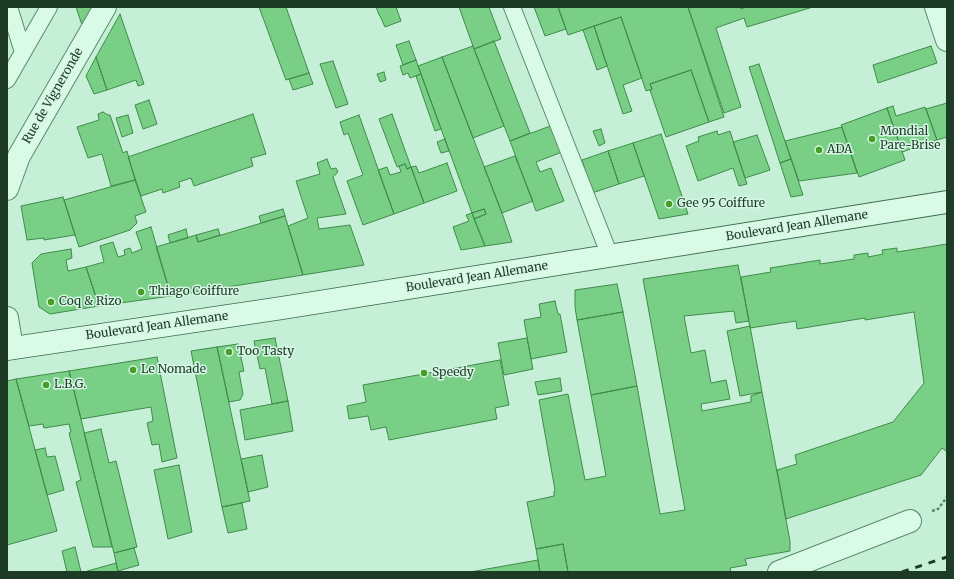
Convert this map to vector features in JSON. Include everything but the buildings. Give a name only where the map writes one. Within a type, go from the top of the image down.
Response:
[{"type":"main road","name":"Rue de Vigneronde","points":[[7,189],[13,152],[105,7]]},
{"type":"main road","points":[[936,7],[947,40]]},
{"type":"main road","name":"Boulevard Jean Allemane","points":[[10,348],[290,307],[947,202]]},
{"type":"main road","points":[[7,318],[10,348]]},
{"type":"main road","points":[[779,572],[910,521]]},
{"type":"lane","points":[[9,7],[22,52]]},
{"type":"lane","points":[[7,80],[49,7]]},
{"type":"lane","points":[[512,7],[610,256]]},
{"type":"railway","points":[[902,572],[947,557]]},
{"type":"place","name":"Mondial Pare-Brise","points":[[872,139]]},
{"type":"place","name":"ADA","points":[[819,150]]},
{"type":"place","name":"Gee 95 Coiffure","points":[[669,204]]},
{"type":"place","name":"Thiago Coiffure","points":[[141,292]]},
{"type":"place","name":"Coq & Rizo","points":[[51,302]]},
{"type":"place","name":"Too Tasty","points":[[229,352]]},
{"type":"place","name":"Le Nomade","points":[[133,370]]},
{"type":"place","name":"Speedy","points":[[424,373]]},
{"type":"place","name":"L.B.G.","points":[[46,385]]}]
